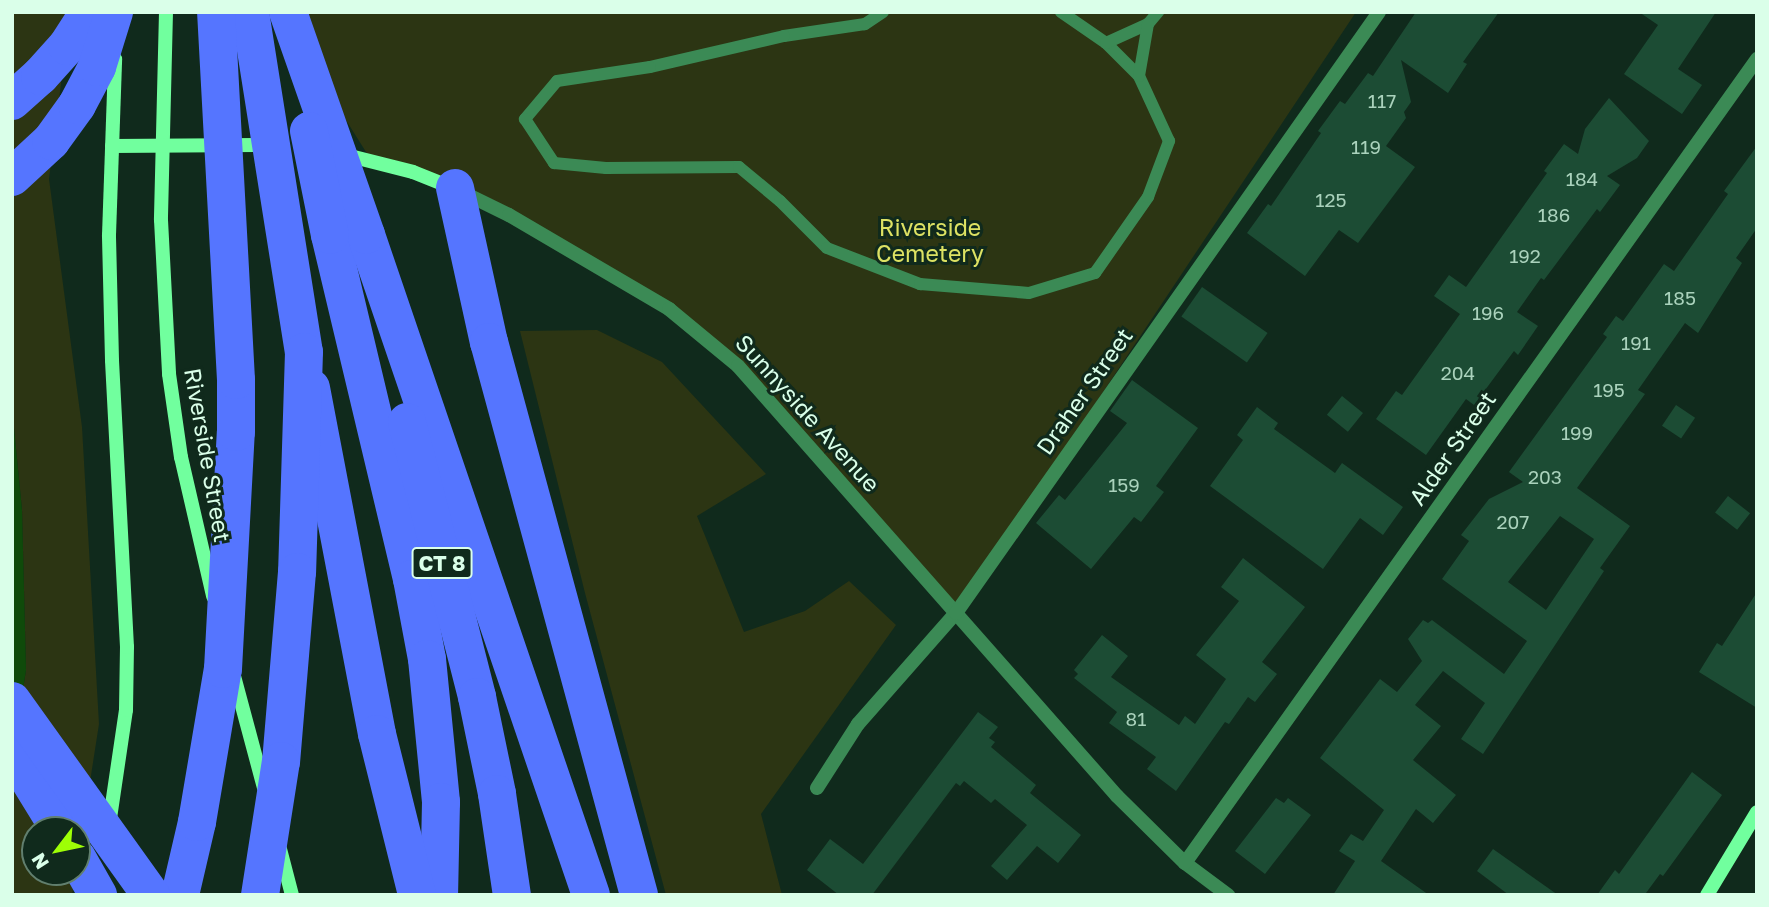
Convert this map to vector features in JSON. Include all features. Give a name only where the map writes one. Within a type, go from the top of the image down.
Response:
[{"type":"highway","points":[[12,101],[40,76],[67,46],[89,12]]},
{"type":"highway","points":[[12,177],[51,141],[77,105],[97,67],[115,12]]},
{"type":"highway","points":[[180,895],[197,822],[223,669],[236,456],[236,368],[216,12]]},
{"type":"highway","points":[[250,12],[304,352],[377,734],[417,895]]},
{"type":"highway","name":"CT 8","points":[[287,12],[350,235],[391,357],[477,697],[497,794],[512,895]]},
{"type":"highway","points":[[454,188],[489,342],[639,895]]},
{"type":"highway","points":[[350,235],[427,659],[441,802],[439,895]]},
{"type":"highway","points":[[350,235],[591,895]]},
{"type":"highway","points":[[260,895],[281,761],[297,572],[304,352]]},
{"type":"highway","points":[[12,701],[151,895]]},
{"type":"highway","points":[[12,712],[144,895]]},
{"type":"highway","points":[[12,752],[51,816]]},
{"type":"street","points":[[93,875],[126,710],[127,647],[112,360],[109,235],[115,12]]},
{"type":"street","name":"Riverside Street","points":[[166,12],[162,147],[163,298],[181,457],[198,540],[292,895]]},
{"type":"street","name":"Draher Street","points":[[817,788],[858,724],[956,613],[1379,12]]},
{"type":"street","name":"Alder Street","points":[[1185,863],[1757,60]]},
{"type":"street","name":"Sunnyside Avenue","points":[[112,146],[288,146],[320,149],[371,160],[454,188],[509,215],[636,288],[704,335],[767,397],[1117,796],[1185,863],[1228,895]]},
{"type":"street","points":[[1707,895],[1757,812]]},
{"type":"lane","points":[[883,12],[865,24],[784,36],[650,67],[557,81],[525,119],[554,163],[606,168],[739,167],[780,201],[827,248],[920,284],[1029,293],[1095,273],[1148,197],[1169,141],[1139,76],[1106,43],[1061,12]]},
{"type":"lane","points":[[1106,43],[1148,24],[1158,12]]},
{"type":"lane","points":[[1139,76],[1148,24]]},
{"type":"green space","points":[[12,12],[70,12],[49,179],[82,427],[99,724],[85,816],[21,816],[21,886],[74,886],[72,895],[12,895],[12,762],[26,670],[22,510],[12,408]]},
{"type":"green space","name":"Riverside Cemetery","points":[[293,12],[1356,12],[956,613],[704,336],[455,188],[371,160],[324,85]]},
{"type":"green space","points":[[597,330],[662,362],[766,474],[697,516],[744,632],[805,611],[849,581],[896,625],[761,814],[782,895],[666,895],[585,593],[520,331]]},
{"type":"shaded area","points":[[12,408],[22,510],[26,670],[12,760]]},
{"type":"building","points":[[1416,12],[1499,12],[1463,62],[1467,64],[1448,93],[1401,60],[1411,102],[1404,112],[1406,118],[1386,146],[1415,167],[1358,243],[1339,230],[1305,276],[1247,233],[1268,204],[1271,206],[1340,101],[1345,104],[1368,73],[1373,76]]},
{"type":"building","points":[[1639,12],[1716,12],[1678,69],[1702,85],[1682,114],[1624,74],[1658,25]]},
{"type":"building","points":[[1609,98],[1649,141],[1637,158],[1607,176],[1620,185],[1600,212],[1597,209],[1544,280],[1541,278],[1517,312],[1538,326],[1518,355],[1514,351],[1474,405],[1466,399],[1426,455],[1376,419],[1396,391],[1402,395],[1460,314],[1434,296],[1449,275],[1466,287],[1547,173],[1544,171],[1564,144],[1578,154],[1585,129]]},
{"type":"building","points":[[1757,146],[1757,228],[1736,258],[1742,263],[1698,333],[1685,323],[1638,390],[1645,394],[1577,488],[1630,526],[1600,568],[1604,571],[1483,754],[1461,739],[1485,703],[1443,671],[1415,705],[1441,726],[1413,760],[1456,795],[1433,823],[1416,809],[1381,861],[1429,895],[1333,895],[1355,861],[1339,851],[1351,834],[1363,841],[1384,810],[1320,758],[1380,679],[1397,692],[1422,661],[1408,639],[1423,620],[1428,623],[1432,620],[1504,674],[1527,641],[1442,579],[1469,541],[1461,535],[1489,499],[1523,482],[1509,472],[1607,337],[1603,334],[1616,316],[1623,321],[1664,264],[1674,271],[1728,194],[1724,191]],"holes":[[[1560,516],[1594,539],[1546,610],[1508,582]]]},
{"type":"building","points":[[1202,287],[1268,333],[1247,362],[1181,316]]},
{"type":"building","points":[[1132,380],[1198,428],[1156,486],[1164,492],[1141,522],[1134,517],[1091,569],[1036,523],[1059,495],[1065,500],[1127,423],[1110,411]]},
{"type":"building","points":[[1342,396],[1363,413],[1348,432],[1327,415]]},
{"type":"building","points":[[1676,405],[1695,418],[1681,439],[1662,426]]},
{"type":"building","points":[[1257,407],[1278,423],[1274,429],[1335,473],[1342,463],[1403,507],[1383,535],[1360,518],[1323,569],[1210,486],[1243,440],[1237,435]]},
{"type":"building","points":[[1728,496],[1750,513],[1737,530],[1715,513]]},
{"type":"building","points":[[1243,558],[1305,607],[1262,662],[1277,674],[1255,702],[1248,697],[1229,724],[1225,722],[1176,791],[1147,769],[1156,757],[1109,723],[1117,712],[1074,678],[1078,674],[1074,670],[1102,635],[1128,656],[1111,677],[1179,725],[1185,716],[1195,724],[1226,679],[1196,655],[1239,601],[1221,587]]},
{"type":"building","points":[[1757,592],[1757,708],[1699,672],[1717,643],[1722,646]]},
{"type":"building","points":[[978,712],[998,727],[989,738],[995,742],[991,747],[1036,785],[1030,793],[1081,835],[1058,863],[1037,846],[1007,880],[991,866],[1027,825],[995,799],[991,803],[964,781],[960,786],[956,783],[872,895],[839,895],[807,870],[830,839],[863,864]]},
{"type":"building","points":[[1692,772],[1722,795],[1663,876],[1660,874],[1646,893],[1648,895],[1597,895],[1615,870],[1619,874]]},
{"type":"building","points":[[1276,798],[1284,803],[1288,798],[1311,815],[1265,874],[1235,851]]},
{"type":"building","points":[[1493,849],[1558,895],[1509,895],[1477,871]]}]
